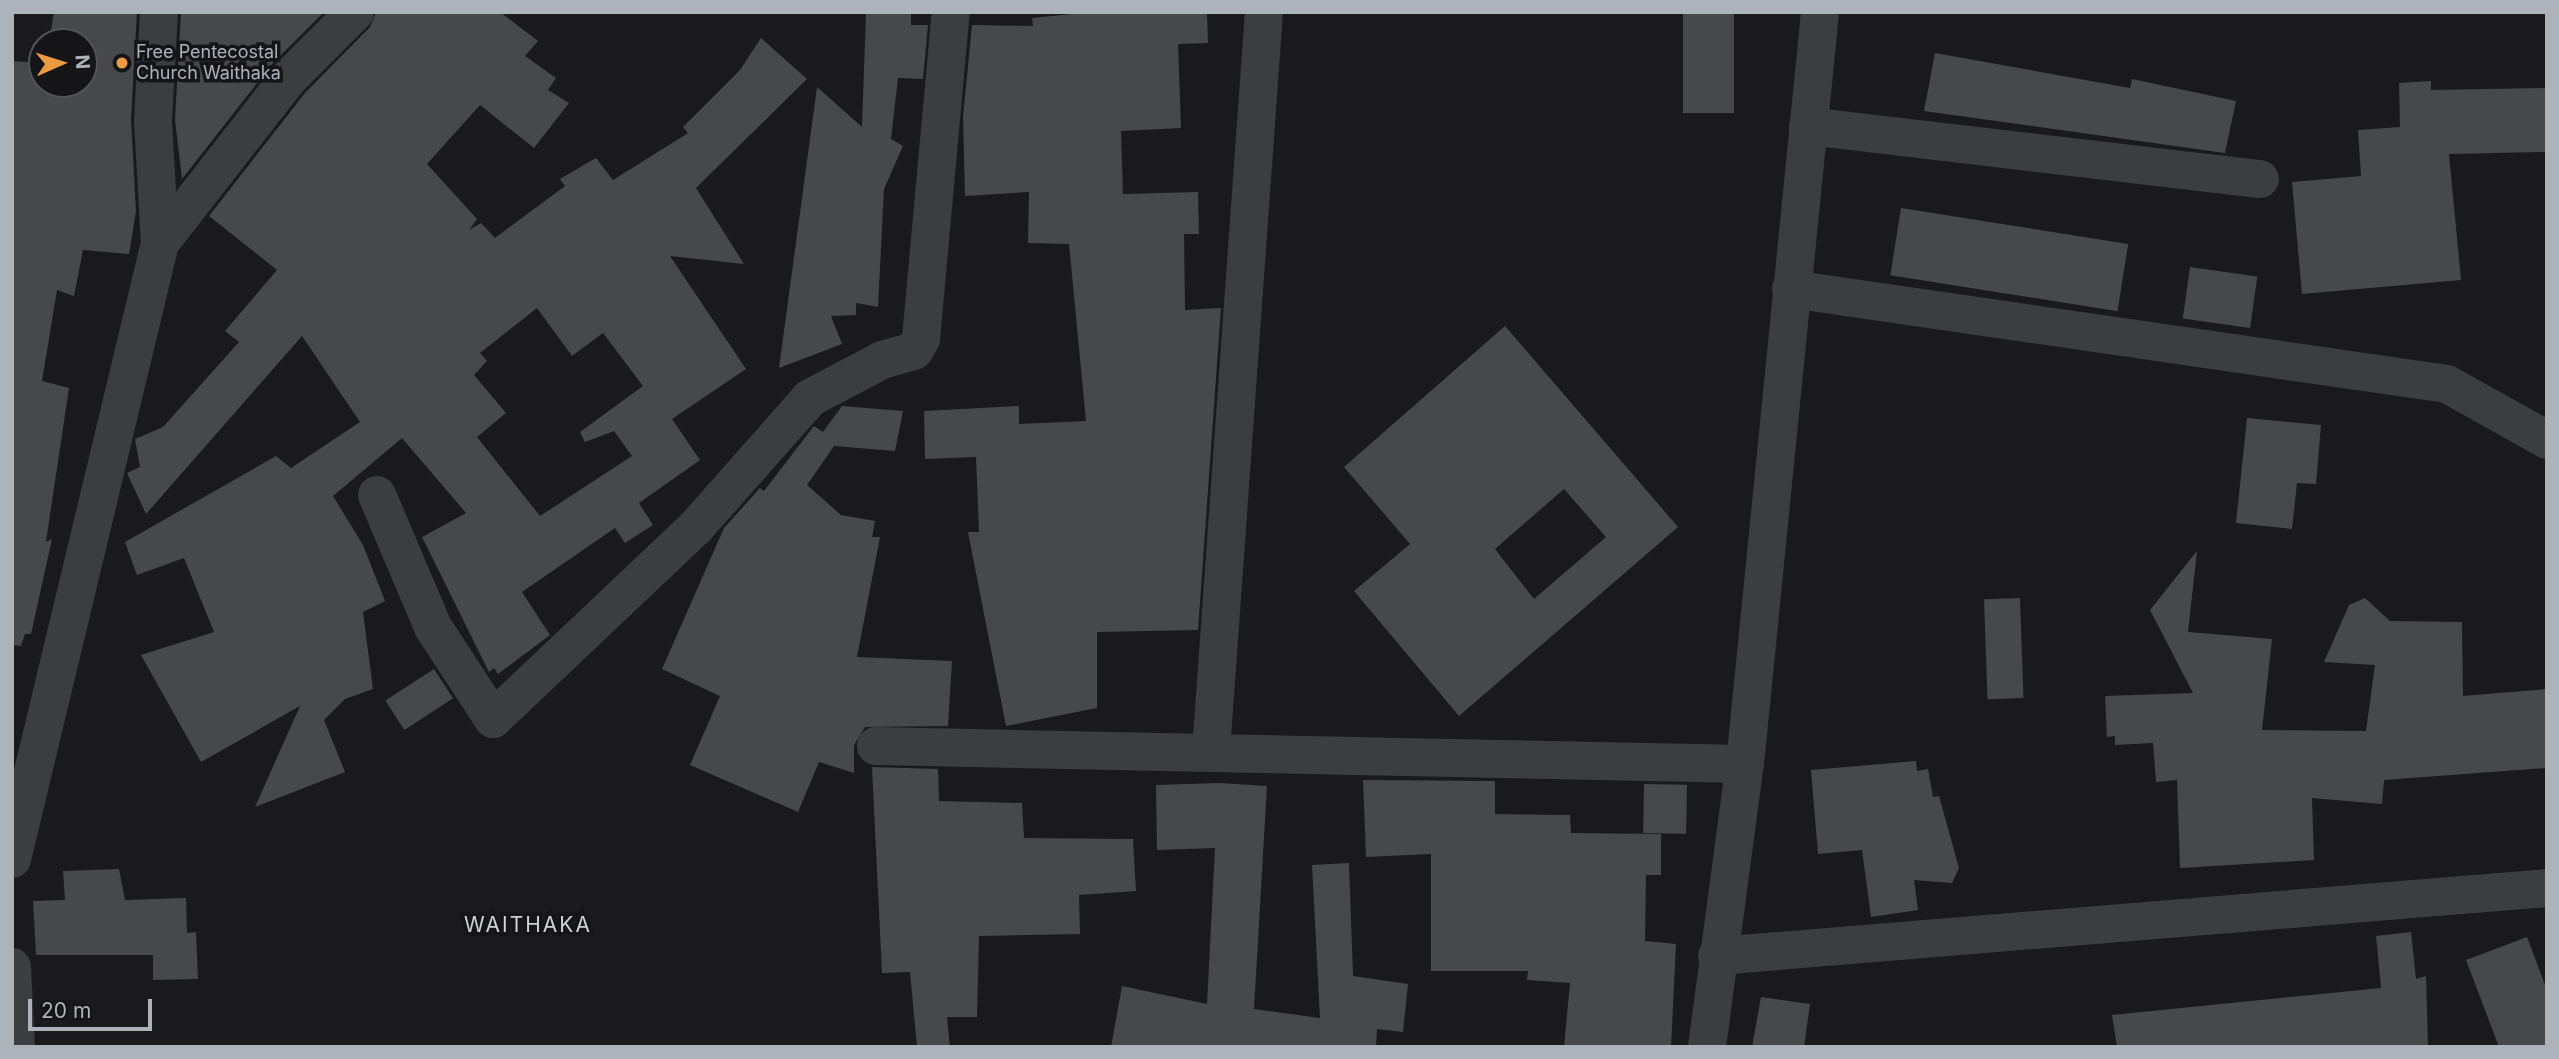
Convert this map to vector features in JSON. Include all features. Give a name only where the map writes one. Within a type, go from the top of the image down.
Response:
[{"type":"street","points":[[12,859],[160,243],[153,120],[159,12]]},
{"type":"street","points":[[160,243],[289,78],[355,12]]},
{"type":"street","points":[[377,495],[433,627],[493,719],[696,527],[810,398],[882,360],[914,351],[921,339],[951,12]]},
{"type":"street","points":[[1211,751],[1264,12]]},
{"type":"street","points":[[1707,1047],[1745,764],[1820,12]]},
{"type":"street","points":[[1808,126],[2260,179]]},
{"type":"street","points":[[1791,289],[2447,384],[2547,440]]},
{"type":"street","points":[[876,746],[1745,764]]},
{"type":"street","points":[[1717,957],[2547,888]]},
{"type":"street","points":[[12,967],[16,1047]]},
{"type":"building","points":[[54,12],[137,12],[131,119],[136,211],[129,254],[83,250],[74,296],[57,290],[42,381],[69,388],[46,542],[52,539],[31,634],[25,634],[21,646],[12,645],[12,61],[28,62],[28,98],[98,98],[98,28],[51,28]]},
{"type":"building","points":[[181,12],[324,12],[272,64],[182,179],[175,120]]},
{"type":"building","points":[[376,12],[500,12],[538,41],[525,56],[556,78],[548,90],[569,103],[534,148],[480,105],[427,164],[477,219],[469,230],[481,223],[495,238],[565,186],[560,179],[596,158],[613,180],[688,133],[683,127],[740,70],[761,38],[807,79],[696,188],[744,264],[670,256],[746,369],[672,419],[700,460],[639,503],[653,525],[625,543],[615,528],[522,592],[550,635],[498,674],[494,668],[489,672],[422,537],[466,513],[402,438],[333,496],[363,545],[385,601],[363,612],[373,689],[345,699],[324,720],[345,772],[255,807],[300,706],[201,762],[141,655],[214,632],[184,558],[137,575],[125,542],[276,456],[291,468],[360,422],[302,336],[146,514],[127,473],[140,467],[135,439],[163,427],[239,342],[225,331],[277,270],[209,216],[305,93],[370,27]],"holes":[[[537,308],[572,356],[603,333],[643,386],[580,432],[585,442],[614,431],[632,456],[540,516],[477,437],[506,413],[474,375],[487,361],[480,353]]]},
{"type":"building","points":[[866,12],[911,12],[911,25],[928,25],[923,79],[898,78],[891,139],[903,146],[884,189],[878,307],[856,303],[856,315],[831,316],[842,344],[779,368],[817,87],[862,127]]},
{"type":"building","points":[[1092,12],[1207,12],[1208,43],[1178,44],[1181,128],[1121,131],[1123,194],[1198,192],[1199,234],[1184,234],[1185,310],[1221,308],[1198,630],[1097,632],[1097,708],[1006,726],[968,532],[979,532],[976,457],[925,459],[924,411],[1019,406],[1019,424],[1086,421],[1069,244],[1028,243],[1029,192],[965,196],[963,117],[972,25],[1033,26],[1032,18]]},
{"type":"building","points":[[1683,12],[1734,12],[1734,113],[1683,113]]},
{"type":"building","points":[[1935,53],[2130,88],[2132,79],[2236,101],[2225,153],[1924,111]]},
{"type":"building","points":[[2431,81],[2431,90],[2547,88],[2547,152],[2449,154],[2461,280],[2302,294],[2292,182],[2361,176],[2358,130],[2400,127],[2399,83]]},
{"type":"building","points":[[1901,208],[2128,244],[2118,311],[1890,275]]},
{"type":"building","points":[[2190,267],[2257,276],[2250,328],[2183,318]]},
{"type":"building","points":[[1505,326],[1678,527],[1459,716],[1354,591],[1410,544],[1344,467]],"holes":[[[1564,489],[1606,537],[1534,599],[1495,549]]]},
{"type":"building","points":[[842,406],[903,411],[895,451],[834,446],[807,485],[841,515],[875,521],[872,537],[880,537],[857,657],[952,661],[948,726],[865,727],[854,745],[854,773],[819,762],[798,812],[690,765],[720,696],[662,669],[724,528],[760,488],[764,491],[814,426],[823,432]]},
{"type":"building","points":[[2247,418],[2321,425],[2316,484],[2297,483],[2292,529],[2236,523]]},
{"type":"building","points":[[2197,551],[2188,632],[2272,639],[2262,730],[2366,731],[2375,665],[2324,662],[2349,605],[2365,598],[2390,621],[2462,622],[2463,696],[2547,689],[2547,768],[2384,780],[2382,804],[2312,798],[2314,860],[2180,868],[2177,780],[2156,782],[2153,743],[2115,745],[2115,736],[2107,737],[2105,696],[2193,693],[2150,610]]},
{"type":"building","points":[[2020,598],[2023,698],[1988,699],[1984,599]]},
{"type":"building","points":[[434,669],[453,698],[404,730],[385,701]]},
{"type":"building","points":[[1916,761],[1917,771],[1928,769],[1933,797],[1939,796],[1959,868],[1952,883],[1914,880],[1918,910],[1871,917],[1862,850],[1818,854],[1811,770]]},
{"type":"building","points":[[872,767],[938,769],[939,801],[1022,803],[1024,838],[1133,839],[1136,891],[1079,895],[1080,934],[979,936],[977,1017],[947,1017],[950,1047],[917,1047],[910,972],[882,973]]},
{"type":"building","points":[[1363,780],[1495,781],[1495,814],[1570,815],[1571,833],[1661,834],[1661,875],[1646,875],[1645,941],[1676,944],[1671,1047],[1564,1047],[1570,983],[1527,980],[1528,971],[1431,971],[1431,854],[1366,857]]},
{"type":"building","points":[[1219,783],[1267,786],[1254,1009],[1320,1018],[1312,865],[1349,863],[1353,976],[1408,984],[1403,1032],[1377,1029],[1376,1047],[1111,1047],[1122,986],[1207,1004],[1215,848],[1157,850],[1156,785]]},
{"type":"building","points":[[1644,784],[1687,785],[1686,834],[1643,833]]},
{"type":"building","points":[[119,869],[125,900],[186,898],[187,933],[196,932],[198,979],[153,980],[153,955],[36,955],[33,901],[65,900],[63,871]]},
{"type":"building","points":[[2411,932],[2416,979],[2426,976],[2428,1047],[2117,1047],[2112,1015],[2381,988],[2376,936]]},
{"type":"building","points":[[2527,937],[2547,990],[2547,1047],[2499,1047],[2466,960]]},
{"type":"building","points":[[1761,997],[1810,1004],[1804,1047],[1752,1047]]},
{"type":"place","name":"Free Pentecostal Church Waithaka","points":[[122,63]]},
{"type":"district","name":"WAITHAKA","points":[[528,925]]}]
